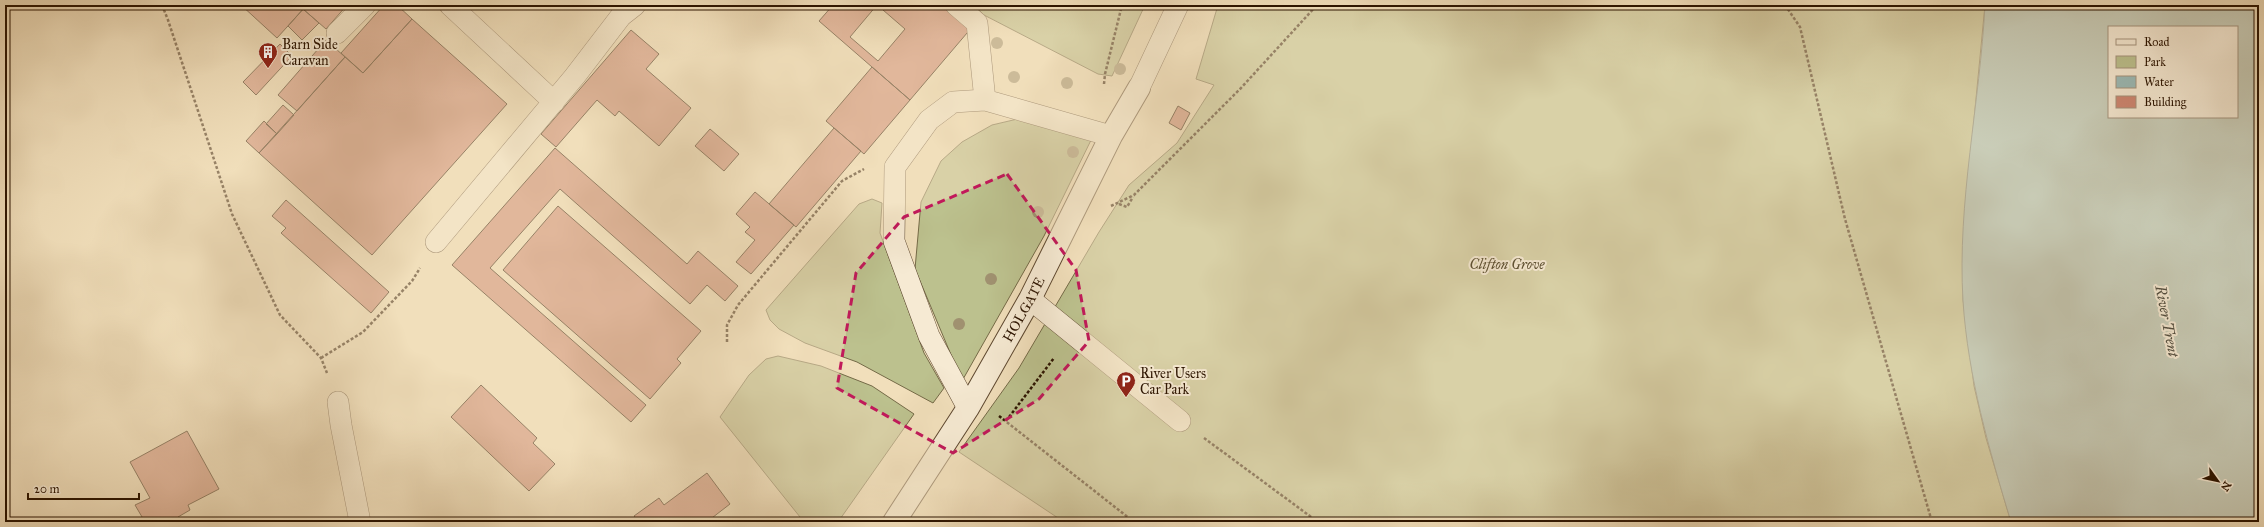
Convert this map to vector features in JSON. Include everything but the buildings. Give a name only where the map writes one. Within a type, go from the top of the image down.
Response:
[{"type":"street","name":"HOLGATE","points":[[894,522],[968,408],[1030,299],[1106,134],[1139,88]]},
{"type":"lane","points":[[337,33],[364,5]]},
{"type":"lane","points":[[450,5],[554,102]]},
{"type":"lane","points":[[956,5],[977,23],[985,100]]},
{"type":"lane","points":[[1139,88],[1178,5]]},
{"type":"lane","points":[[436,242],[554,102],[623,9]]},
{"type":"lane","points":[[968,408],[929,336],[894,241],[895,168],[929,120],[954,102],[985,100],[1106,134]]},
{"type":"lane","points":[[1030,299],[1180,421]]},
{"type":"lane","points":[[338,402],[360,522]]},
{"type":"path","points":[[162,5],[232,214],[280,315],[321,358],[338,402]]},
{"type":"path","points":[[1106,134],[1105,74],[1122,5]]},
{"type":"path","points":[[1118,204],[1127,207],[1134,195],[1241,88],[1317,5]]},
{"type":"path","points":[[1785,5],[1800,27],[1845,219],[1932,522]]},
{"type":"path","points":[[727,342],[727,325],[738,305],[842,181],[863,169],[895,168]]},
{"type":"path","points":[[1068,219],[1118,204],[1134,195]]},
{"type":"path","points":[[321,358],[363,332],[412,281],[436,242]]},
{"type":"path","points":[[1072,333],[1006,421],[1134,522]]},
{"type":"path","points":[[1180,421],[1318,522]]},
{"type":"highlighted area","points":[[1007,174],[1076,270],[1089,341],[1039,399],[953,453],[837,388],[856,273],[904,217]]},
{"type":"green space","points":[[974,5],[1145,5],[1112,76],[1098,74],[984,15]]},
{"type":"green space","name":"Clifton Grove","points":[[1218,5],[1985,5],[1965,213],[1963,299],[1974,386],[1986,438],[2011,522],[1064,522],[959,452],[1019,368],[1099,232],[1129,185],[1177,143],[1214,85],[1196,79]]},
{"type":"green space","points":[[1026,117],[1095,132],[1044,236],[962,381],[915,269],[921,202],[941,161],[962,142],[992,125]]},
{"type":"green space","points":[[872,199],[882,203],[880,233],[924,353],[944,388],[933,403],[857,362],[805,343],[779,329],[770,320],[766,310],[859,204]]},
{"type":"green space","points":[[778,356],[821,366],[872,386],[914,414],[838,522],[804,522],[720,417],[749,375],[766,359]]},
{"type":"water","name":"River Trent","points":[[1985,5],[2259,5],[2259,522],[2011,522],[1987,440],[1981,413],[1970,357],[1963,301],[1963,227],[1979,79]]},
{"type":"place","name":"Barn Side Caravan","points":[[268,69]]},
{"type":"place","name":"River Users Car Park","points":[[1126,398]]}]
